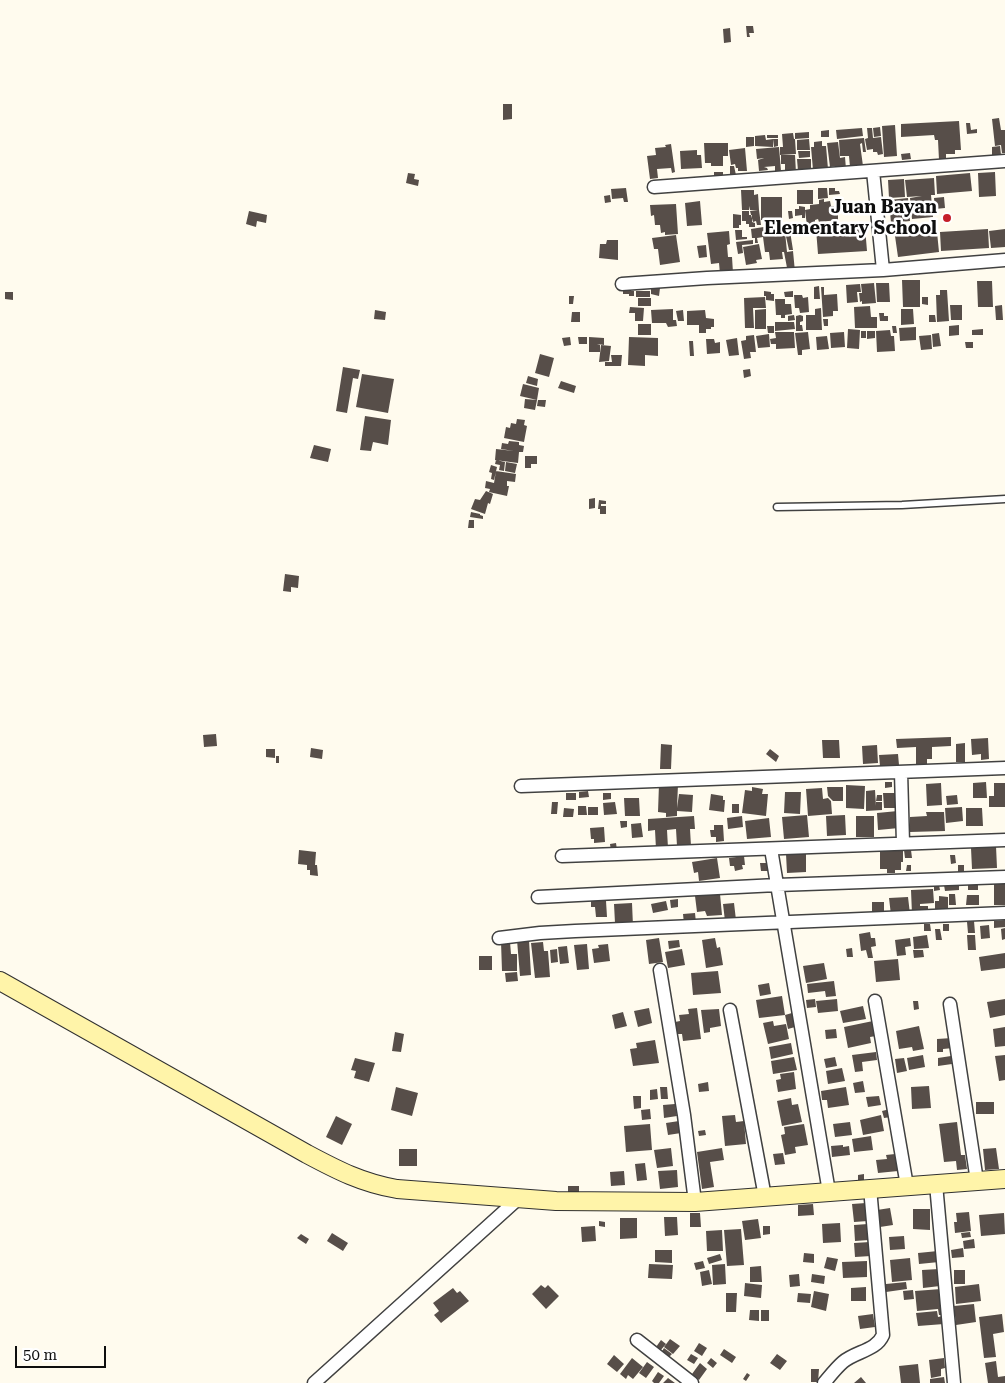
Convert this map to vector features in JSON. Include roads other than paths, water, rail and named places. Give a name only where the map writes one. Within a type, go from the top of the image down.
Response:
[{"type":"street","points":[[654,187],[1005,161]]},
{"type":"street","points":[[873,171],[882,270]]},
{"type":"street","points":[[622,284],[882,270],[1005,260]]},
{"type":"street","points":[[521,786],[1005,768]]},
{"type":"street","points":[[900,772],[903,842]]},
{"type":"street","points":[[562,856],[771,849],[903,842],[1005,840]]},
{"type":"street","points":[[771,849],[828,1192]]},
{"type":"street","points":[[538,897],[777,885],[1005,877]]},
{"type":"street","points":[[499,938],[566,932],[782,921],[1005,913]]},
{"type":"street","points":[[660,970],[684,1115],[695,1202]]},
{"type":"street","points":[[0,981],[307,1154],[355,1178],[374,1185],[397,1189],[593,1202],[695,1202],[1005,1179]]},
{"type":"street","points":[[875,1001],[907,1186]]},
{"type":"street","points":[[950,1004],[977,1181]]},
{"type":"street","points":[[730,1010],[765,1197]]},
{"type":"street","points":[[936,1184],[954,1383]]},
{"type":"street","points":[[824,1383],[843,1362],[855,1354],[876,1345],[882,1335],[870,1188]]},
{"type":"street","points":[[314,1383],[519,1198]]},
{"type":"street","points":[[636,1340],[692,1383]]},
{"type":"lane","points":[[777,507],[902,505],[1005,499]]},
{"type":"place","name":"Juan Bayan Elementary School","points":[[947,218]]}]
